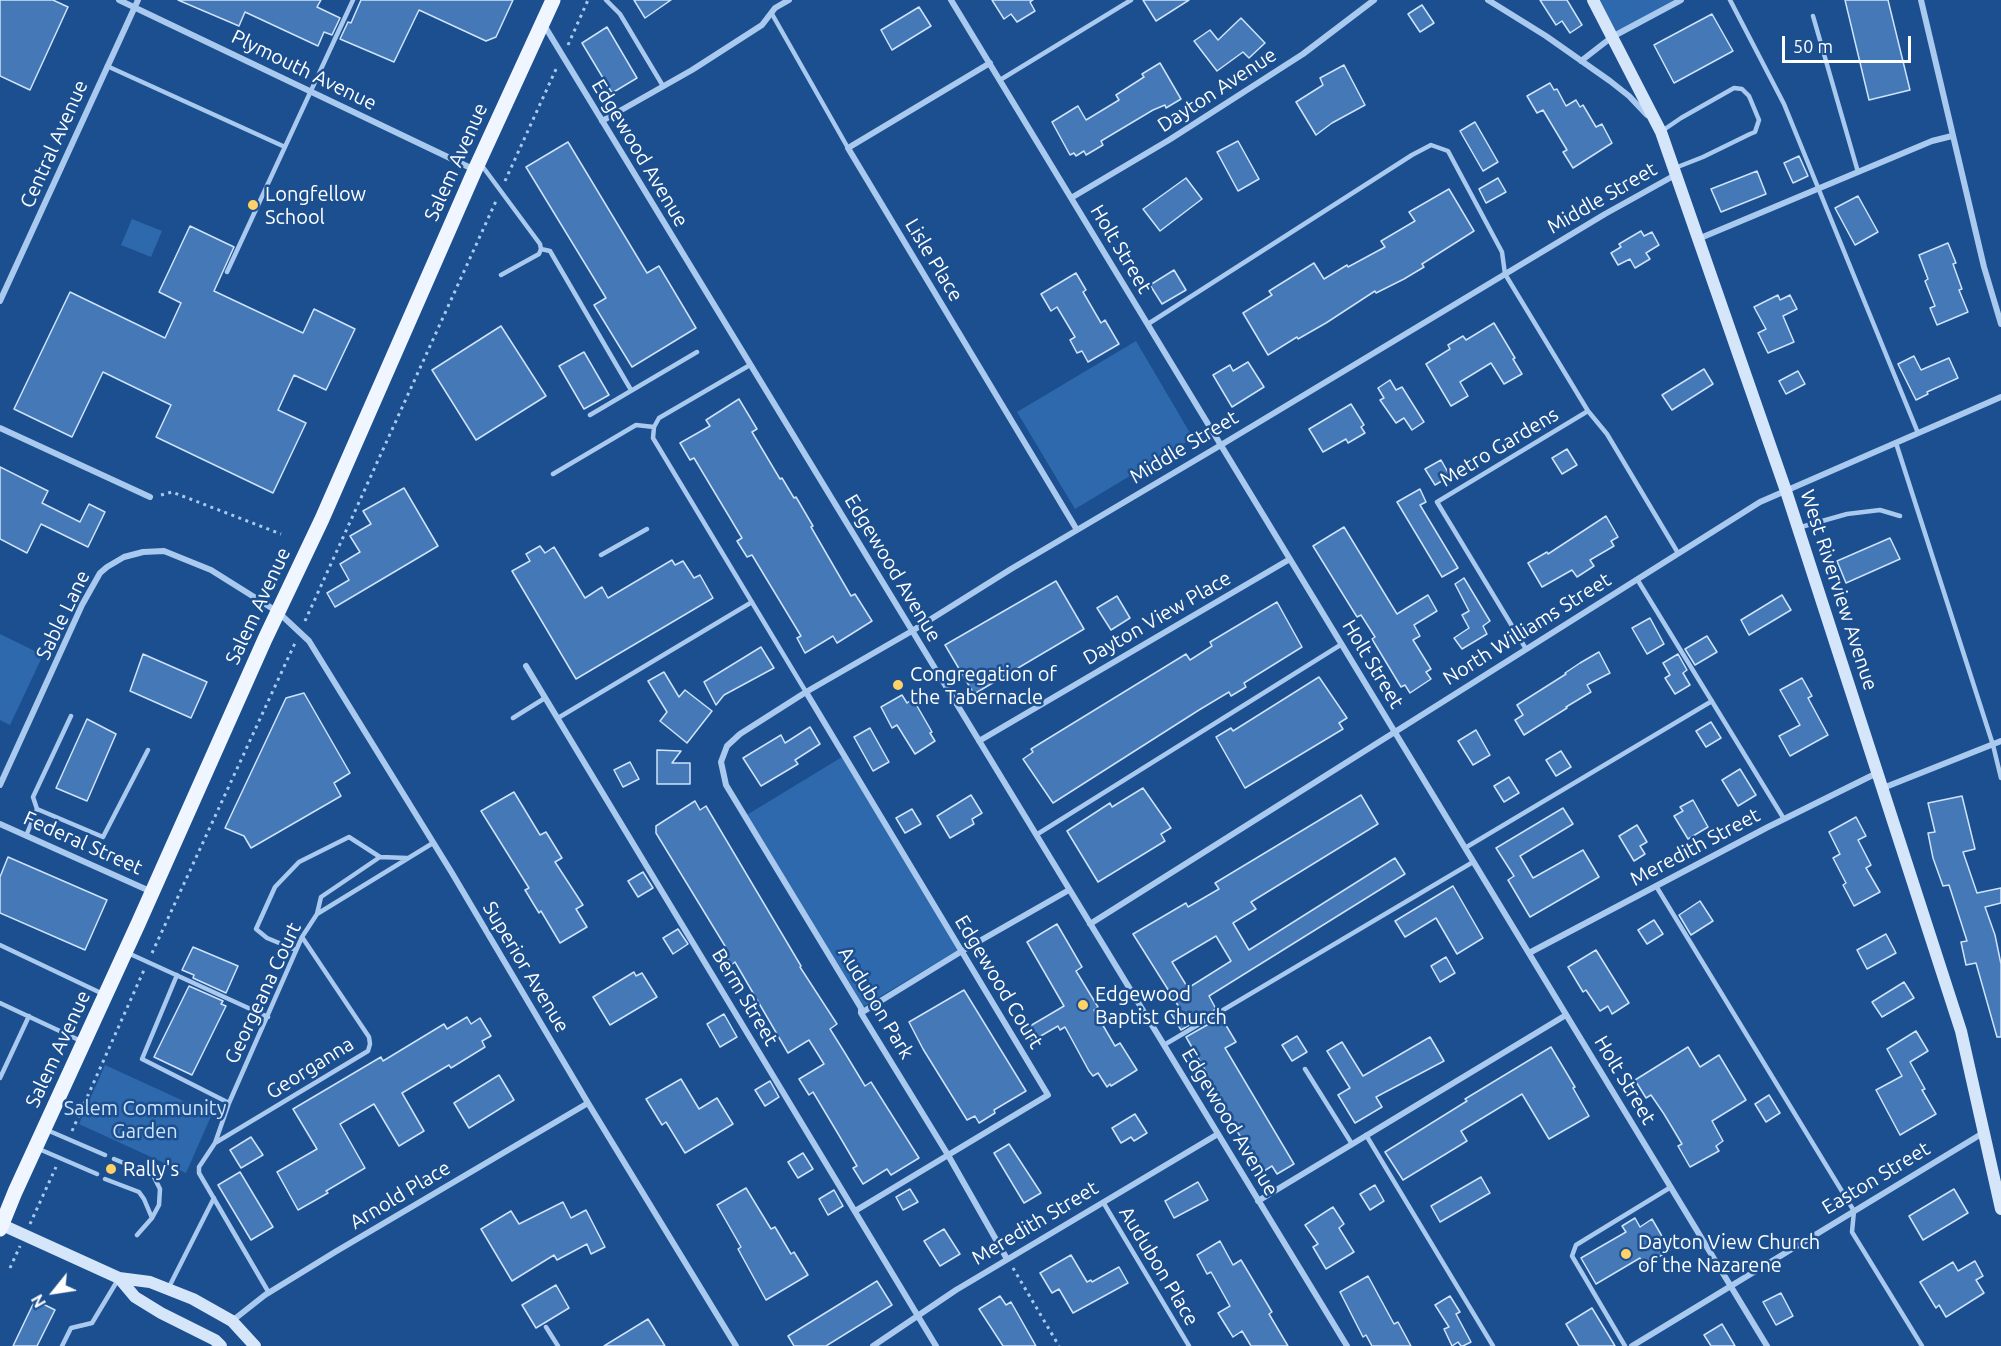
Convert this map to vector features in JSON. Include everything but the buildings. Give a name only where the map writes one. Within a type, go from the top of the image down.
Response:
[{"type":"main road","name":"Salem Avenue","points":[[1,1226],[371,411],[477,166],[553,0]]},
{"type":"street","name":"Plymouth Avenue","points":[[119,0],[311,92],[477,166]]},
{"type":"street","name":"Central Avenue","points":[[0,301],[138,0]]},
{"type":"street","points":[[602,121],[762,25],[775,8],[789,0]]},
{"type":"street","name":"Holt Street","points":[[951,0],[1767,1346]]},
{"type":"street","name":"Dayton Avenue","points":[[1071,198],[1170,140],[1303,54],[1374,0]]},
{"type":"street","points":[[1488,0],[1546,36],[1629,96],[1661,132]]},
{"type":"street","name":"West Riverview Avenue","points":[[1593,0],[1661,132],[1786,491],[1961,1031],[1984,1133],[1998,1182],[2001,1209]]},
{"type":"street","points":[[1581,61],[1612,37],[1682,0]]},
{"type":"street","points":[[1921,0],[1984,267],[2001,324]]},
{"type":"street","name":"Edgewood Avenue","points":[[542,22],[1347,1346]]},
{"type":"street","points":[[848,148],[990,63]]},
{"type":"street","points":[[1698,239],[1932,141],[1952,136]]},
{"type":"street","name":"Lisle Place","points":[[848,148],[1077,530]]},
{"type":"street","name":"Middle Street","points":[[721,762],[727,746],[740,734],[806,692],[912,631],[1011,568],[1221,445],[1676,171]]},
{"type":"street","name":"North Williams Street","points":[[1090,924],[1760,502],[2001,397]]},
{"type":"street","points":[[0,428],[150,497]]},
{"type":"street","name":"Sable Lane","points":[[0,785],[82,605],[100,573],[107,567],[124,557],[144,552],[164,551],[211,570],[278,612]]},
{"type":"street","name":"Dayton View Place","points":[[979,741],[1290,559]]},
{"type":"street","name":"Superior Avenue","points":[[278,612],[309,641],[736,1346]]},
{"type":"street","name":"Berm Street","points":[[526,666],[936,1346]]},
{"type":"street","name":"Edgewood Court","points":[[806,692],[1048,1095],[855,1211]]},
{"type":"street","points":[[1883,788],[2001,741]]},
{"type":"street","name":"Audubon Park","points":[[721,762],[726,785],[861,1008],[861,1013],[948,1155],[1007,1259]]},
{"type":"street","name":"Meredith Street","points":[[1528,953],[1877,772]]},
{"type":"street","name":"Federal Street","points":[[0,824],[152,892]]},
{"type":"street","points":[[861,1013],[962,951],[1069,890]]},
{"type":"street","points":[[1258,1200],[1566,1015]]},
{"type":"street","name":"Arnold Place","points":[[232,1321],[269,1293],[588,1103]]},
{"type":"street","name":"Easton Street","points":[[1632,1346],[1984,1133]]},
{"type":"street","name":"Meredith Street","points":[[873,1346],[956,1290],[1218,1134]]},
{"type":"street","points":[[1,1226],[119,1278],[150,1282],[193,1299],[232,1321],[255,1346]]},
{"type":"street","points":[[119,1278],[135,1297],[161,1314],[214,1340],[221,1346]]},
{"type":"lane","points":[[227,272],[353,0]]},
{"type":"lane","points":[[606,0],[620,14],[663,86]]},
{"type":"lane","points":[[1000,80],[1131,0]]},
{"type":"lane","points":[[1730,0],[1784,104],[1918,433]]},
{"type":"lane","points":[[772,14],[848,148]]},
{"type":"lane","points":[[1813,16],[1858,172]]},
{"type":"lane","points":[[108,66],[285,147]]},
{"type":"lane","points":[[1661,132],[1681,117],[1734,88],[1742,89],[1749,96],[1759,120],[1755,132],[1676,171]]},
{"type":"lane","name":"Metro Gardens","points":[[1148,324],[1412,155],[1431,145],[1448,151],[1502,252],[1505,274],[1588,411],[1437,502],[1526,649]]},
{"type":"lane","points":[[477,166],[540,244],[541,249],[538,254],[501,275]]},
{"type":"lane","points":[[541,249],[550,251],[631,390]]},
{"type":"lane","points":[[590,415],[697,352]]},
{"type":"lane","points":[[750,365],[659,418],[654,427],[653,438],[806,692]]},
{"type":"lane","points":[[1588,411],[1606,434],[1678,553]]},
{"type":"lane","points":[[553,474],[636,425],[654,427]]},
{"type":"lane","points":[[1896,443],[1993,745],[2001,778]]},
{"type":"lane","points":[[1798,528],[1847,514],[1880,510],[1900,516]]},
{"type":"lane","points":[[601,555],[647,529]]},
{"type":"lane","points":[[1637,579],[1784,819]]},
{"type":"lane","points":[[558,718],[752,602]]},
{"type":"lane","points":[[1036,835],[1342,644]]},
{"type":"lane","points":[[513,718],[545,698]]},
{"type":"lane","points":[[1465,848],[1712,701]]},
{"type":"lane","points":[[71,716],[33,797],[38,809],[103,837],[148,750]]},
{"type":"lane","points":[[26,836],[38,809]]},
{"type":"lane","points":[[296,950],[267,938],[256,928],[275,887],[299,862],[350,837],[380,856],[409,858]]},
{"type":"lane","name":"Georgeana Court","points":[[215,1143],[229,1103],[296,950],[317,914],[433,843]]},
{"type":"lane","points":[[317,914],[321,897],[380,856]]},
{"type":"lane","points":[[1164,1045],[1473,862]]},
{"type":"lane","points":[[1656,886],[1854,1211],[1852,1232],[1922,1346]]},
{"type":"lane","name":"Georganna","points":[[215,1143],[368,1051],[369,1037],[302,937]]},
{"type":"lane","points":[[0,945],[105,995]]},
{"type":"lane","points":[[125,952],[268,1017]]},
{"type":"lane","points":[[177,975],[142,1059],[229,1103]]},
{"type":"lane","points":[[0,1003],[84,1042]]},
{"type":"lane","points":[[0,1078],[29,1016]]},
{"type":"lane","points":[[1305,1069],[1352,1144]]},
{"type":"lane","points":[[44,1129],[105,1155]]},
{"type":"lane","points":[[1366,1135],[1492,1346]]},
{"type":"lane","points":[[215,1143],[199,1167],[199,1173],[269,1293]]},
{"type":"lane","points":[[35,1148],[97,1174]]},
{"type":"lane","points":[[114,1159],[153,1175],[160,1189],[159,1205],[152,1218],[137,1235]]},
{"type":"lane","points":[[105,1179],[139,1192],[152,1218]]},
{"type":"lane","points":[[1625,1346],[1572,1256],[1576,1245],[1671,1187]]},
{"type":"lane","points":[[168,1289],[214,1198]]},
{"type":"lane","name":"Audubon Place","points":[[1103,1202],[1189,1346]]},
{"type":"lane","points":[[62,1346],[70,1328],[92,1323],[119,1278]]},
{"type":"lane","points":[[546,1327],[558,1346]]},
{"type":"path","points":[[150,497],[172,492],[280,534]]},
{"type":"path","points":[[1007,1259],[1059,1346]]},
{"type":"green space","points":[[1593,0],[1681,0],[1612,37]]},
{"type":"green space","points":[[132,219],[162,231],[151,257],[121,245]]},
{"type":"green space","points":[[1136,341],[1193,438],[1075,509],[1017,412]]},
{"type":"green space","points":[[0,634],[43,655],[10,725],[0,720]]},
{"type":"green space","points":[[842,757],[958,950],[861,1008],[745,816]]},
{"type":"green space","name":"Salem Community Garden","points":[[105,1065],[212,1114],[186,1173],[79,1124]]},
{"type":"place","name":"Longfellow School","points":[[253,205]]},
{"type":"place","name":"Congregation of the Tabernacle","points":[[898,685]]},
{"type":"place","name":"Edgewood Baptist Church","points":[[1083,1005]]},
{"type":"place","name":"Rally's","points":[[111,1169]]},
{"type":"place","name":"Dayton View Church of the Nazarene","points":[[1626,1254]]}]
